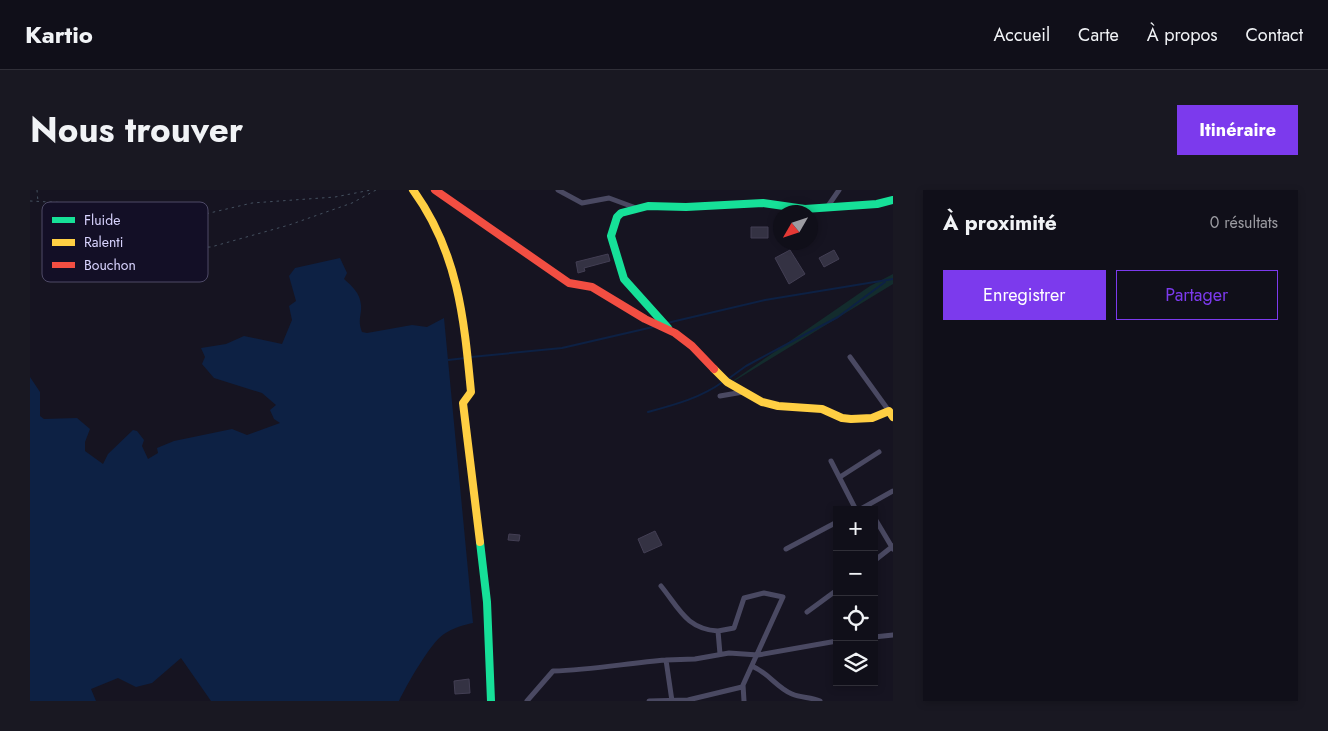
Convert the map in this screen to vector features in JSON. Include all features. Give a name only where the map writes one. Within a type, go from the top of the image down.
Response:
[{"type":"street","points":[[414,190],[426,206],[446,245],[465,326],[472,392],[463,403],[488,602],[491,701]]},
{"type":"street","points":[[435,190],[569,283],[592,287],[686,340],[727,382],[742,392],[768,404],[822,409],[842,418],[851,419],[872,418],[891,414],[850,357]]},
{"type":"street","points":[[558,190],[582,203],[612,198],[636,208]]},
{"type":"street","points":[[828,206],[839,190]]},
{"type":"street","points":[[669,330],[626,283],[611,236],[617,217],[636,208],[763,203],[805,209],[828,206],[871,205],[893,200]]},
{"type":"street","points":[[720,396],[742,392]]},
{"type":"street","points":[[840,477],[879,452]]},
{"type":"street","points":[[831,461],[856,506]]},
{"type":"street","points":[[870,506],[893,491]]},
{"type":"street","points":[[878,523],[893,547],[878,558]]},
{"type":"street","points":[[786,549],[833,524]]},
{"type":"street","points":[[661,586],[688,622],[707,630],[718,631],[735,627],[744,598],[764,593],[783,597],[742,687],[744,701]]},
{"type":"street","points":[[807,612],[833,593]]},
{"type":"street","points":[[718,631],[720,654]]},
{"type":"street","points":[[878,637],[893,635]]},
{"type":"street","points":[[529,701],[553,671],[590,670],[600,666],[618,667],[638,662],[696,659],[720,654],[758,655],[833,642]]},
{"type":"street","points":[[666,660],[672,700]]},
{"type":"street","points":[[752,666],[765,672],[779,686],[793,694],[820,701]]},
{"type":"street","points":[[649,701],[688,700],[742,687]]},
{"type":"path","points":[[37,190],[38,202]]},
{"type":"path","points":[[208,213],[252,203],[335,197],[371,190]]},
{"type":"path","points":[[208,247],[289,225],[352,203],[376,190]]},
{"type":"path","points":[[30,201],[42,202]]},
{"type":"green space","points":[[893,274],[893,284],[718,391],[870,286]]},
{"type":"water","points":[[340,258],[347,273],[344,279],[359,297],[362,332],[367,333],[412,325],[427,327],[444,318],[473,623],[454,628],[444,634],[432,646],[399,701],[211,701],[181,658],[152,683],[136,687],[118,678],[91,689],[96,701],[30,701],[30,377],[40,392],[40,416],[44,419],[77,418],[90,429],[85,442],[85,451],[103,464],[108,454],[133,430],[137,431],[144,440],[142,446],[148,459],[158,453],[157,448],[174,441],[232,429],[247,435],[280,423],[274,419],[270,410],[276,405],[262,393],[214,378],[202,364],[205,357],[201,348],[226,344],[244,336],[282,344],[292,320],[289,306],[296,301],[289,276],[295,268]]},
{"type":"building","points":[[751,227],[768,227],[768,238],[751,238]]},
{"type":"building","points":[[790,250],[805,274],[789,284],[775,258]]},
{"type":"building","points":[[834,250],[839,259],[824,267],[819,258]]},
{"type":"building","points":[[608,254],[610,261],[584,268],[585,271],[578,273],[576,262]]},
{"type":"building","points":[[655,531],[662,545],[644,553],[638,539]]},
{"type":"building","points":[[509,534],[520,535],[519,541],[508,540]]},
{"type":"building","points":[[469,679],[470,693],[455,694],[454,681]]},
{"type":"waterway","points":[[667,323],[765,300],[893,279]]},
{"type":"waterway","points":[[728,379],[746,366],[838,317],[885,282]]},
{"type":"waterway","points":[[471,357],[562,348],[653,327]]},
{"type":"waterway","points":[[448,360],[466,358]]},
{"type":"waterway","points":[[648,412],[697,396],[724,381]]},
{"type":"traffic: fast","points":[[668,328],[624,279],[611,236],[617,217],[621,213],[648,206],[686,207],[763,203],[805,209],[877,204],[893,200]]},
{"type":"traffic: fast","points":[[480,542],[487,602],[491,701]]},
{"type":"traffic: slow","points":[[413,190],[428,213],[440,237],[456,286],[461,312],[471,392],[463,403],[480,542]]},
{"type":"traffic: slow","points":[[714,369],[727,382],[762,402],[778,406],[822,409],[842,418],[872,418],[889,411],[893,417]]},
{"type":"traffic: jam","points":[[435,190],[569,283],[592,287],[645,319],[675,333],[692,346],[714,369]]}]
